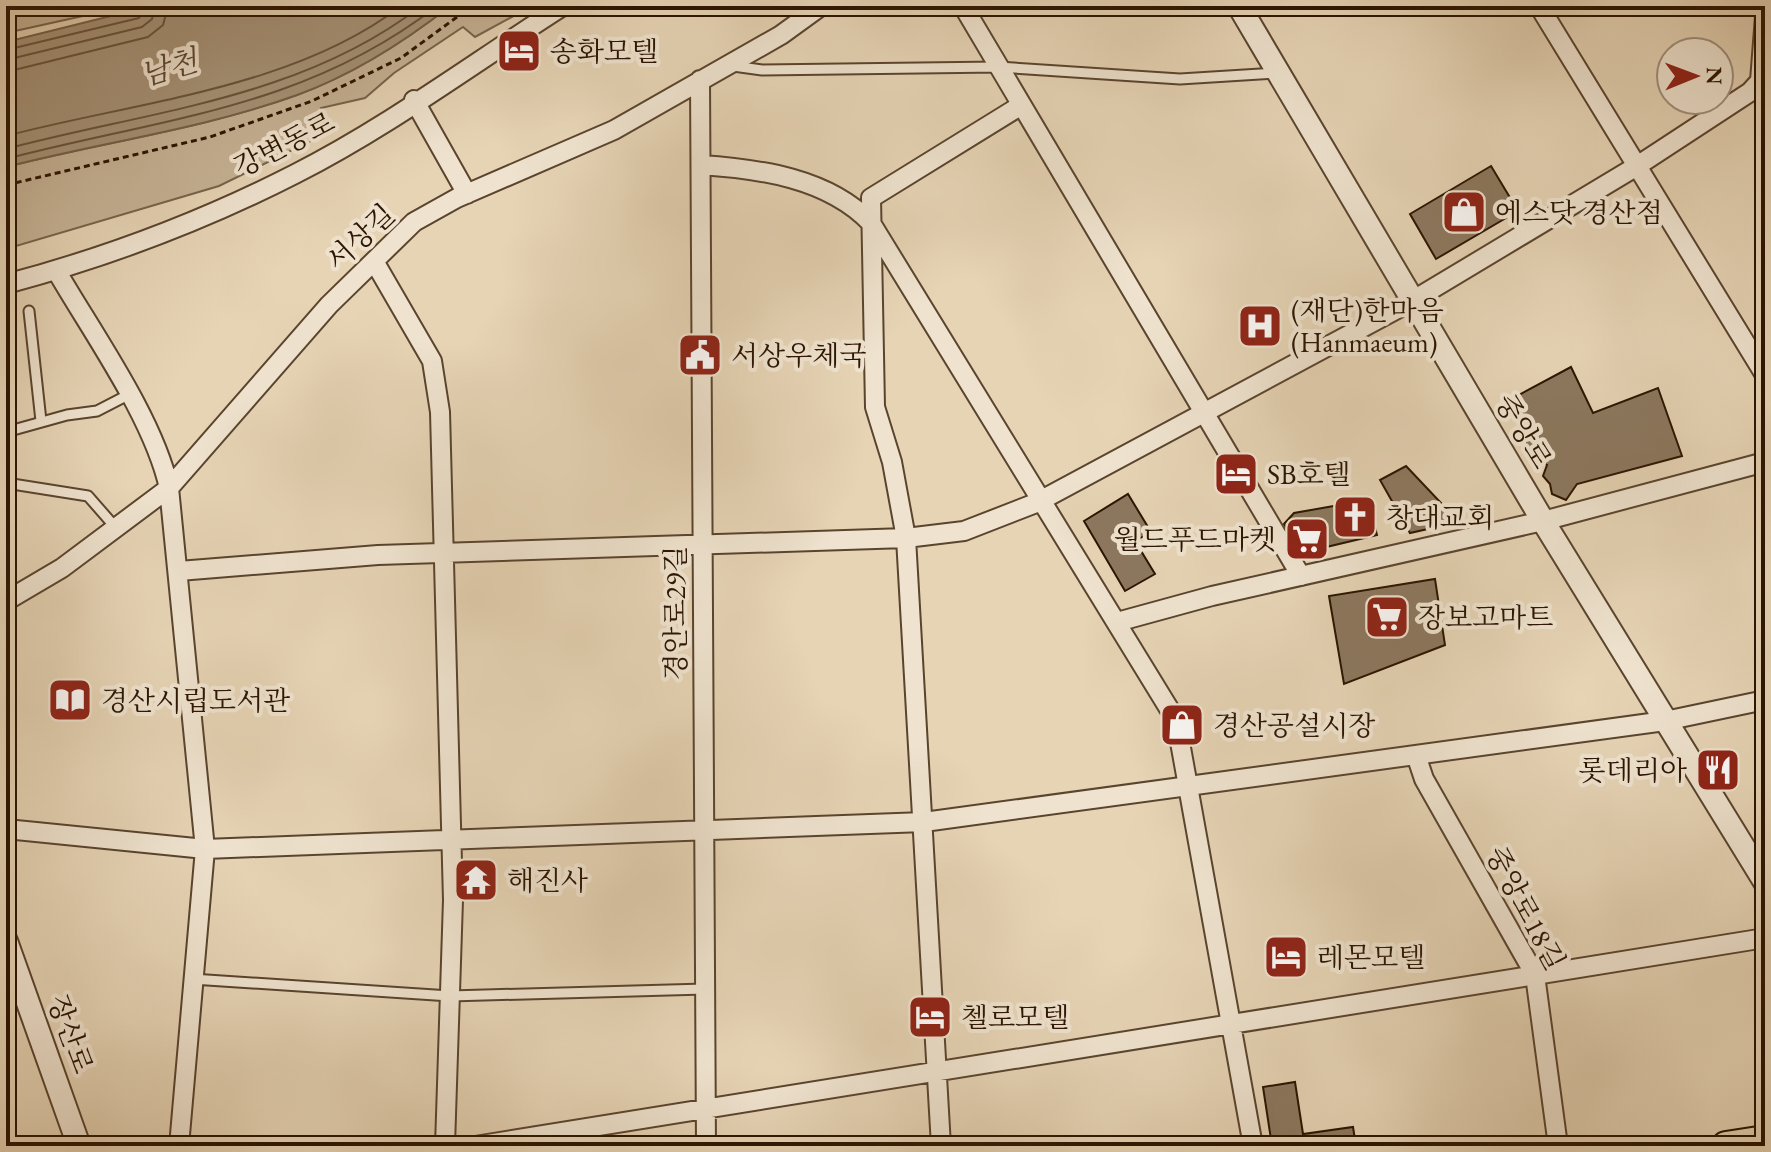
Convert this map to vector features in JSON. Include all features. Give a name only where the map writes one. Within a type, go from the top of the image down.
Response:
[{"type":"main road","points":[[1726,1146],[1765,1140]]},
{"type":"street","name":"강변동로","points":[[6,284],[56,270],[294,174],[364,135],[563,6]]},
{"type":"street","name":"서상길","points":[[6,601],[62,568],[169,488],[242,401],[414,222],[467,194],[614,130],[726,65],[796,13],[821,6]]},
{"type":"street","points":[[963,6],[1301,576]]},
{"type":"street","name":"중앙로","points":[[1239,6],[1543,521],[1765,882]]},
{"type":"street","points":[[1539,6],[1765,375]]},
{"type":"street","points":[[179,571],[378,555],[703,542],[906,538],[964,531],[1041,500],[1412,301],[1637,166],[1763,83],[1765,16]]},
{"type":"street","name":"경안로29길","points":[[700,80],[706,1146]]},
{"type":"street","points":[[414,100],[467,194]]},
{"type":"street","points":[[941,1146],[906,538],[892,462],[875,407],[871,198],[1020,106]]},
{"type":"street","points":[[701,165],[770,171],[856,207],[871,223],[1176,720],[1253,1146]]},
{"type":"street","points":[[374,261],[432,361],[440,412],[451,838],[445,1146]]},
{"type":"street","points":[[56,270],[163,460],[169,488],[205,849],[179,1146]]},
{"type":"street","points":[[1117,622],[1543,521],[1765,462]]},
{"type":"street","points":[[6,829],[205,849],[924,822],[1665,721],[1765,700]]},
{"type":"street","name":"중앙로18길","points":[[1416,755],[1424,779],[1535,975],[1558,1146]]},
{"type":"street","points":[[475,1146],[1765,938]]},
{"type":"street","name":"장산로","points":[[6,941],[13,982],[79,1146]]},
{"type":"lane","points":[[726,65],[762,70],[998,67],[1137,78],[1228,78],[1279,73]]},
{"type":"lane","points":[[29,311],[41,421]]},
{"type":"lane","points":[[6,432],[41,421],[97,411],[128,395]]},
{"type":"lane","points":[[6,483],[88,496],[116,528]]},
{"type":"lane","points":[[192,979],[450,996],[705,989]]},
{"type":"path","points":[[6,185],[210,137],[312,101],[401,58],[472,6]]},
{"type":"shaded area","points":[[6,6],[128,6],[6,33]]},
{"type":"shaded area","points":[[450,6],[532,6],[475,37],[463,27],[394,73],[365,98],[321,108],[327,133],[219,186],[6,249],[6,167],[226,117],[297,95],[338,78],[377,56]]},
{"type":"water","name":"남천","points":[[151,6],[450,6],[377,56],[338,78],[297,95],[226,117],[6,167],[6,42]]},
{"type":"building","name":"에스닷 경산점","points":[[1491,166],[1518,211],[1436,259],[1410,214]]},
{"type":"building","points":[[1571,367],[1593,413],[1658,388],[1682,456],[1577,484],[1566,500],[1552,494],[1550,484],[1543,476],[1547,465],[1528,454],[1515,397]]},
{"type":"building","points":[[1406,466],[1459,522],[1410,533],[1380,480]]},
{"type":"building","points":[[1128,494],[1151,532],[1135,541],[1155,574],[1125,591],[1084,521]]},
{"type":"building","points":[[1368,500],[1377,535],[1301,553],[1284,524],[1294,513]]},
{"type":"building","name":"장보고마트","points":[[1435,579],[1445,645],[1344,684],[1329,596]]},
{"type":"building","points":[[1295,1082],[1303,1134],[1353,1127],[1356,1146],[1272,1146],[1263,1087]]},
{"type":"place","name":"송화모텔","points":[[519,51]]},
{"type":"place","name":"에스닷 경산점","points":[[1464,212]]},
{"type":"place","name":"(재단)한마음 (Hanmaeum)","points":[[1260,326]]},
{"type":"place","name":"서상우체국","points":[[700,355]]},
{"type":"place","name":"SB호텔","points":[[1236,474]]},
{"type":"place","name":"창대교회","points":[[1355,517]]},
{"type":"place","name":"월드푸드마켓","points":[[1307,539]]},
{"type":"place","name":"장보고마트","points":[[1387,617]]},
{"type":"place","name":"경산시립도서관","points":[[70,700]]},
{"type":"place","name":"경산공설시장","points":[[1182,725]]},
{"type":"place","name":"롯데리아","points":[[1718,770]]},
{"type":"place","name":"해진사","points":[[476,880]]},
{"type":"place","name":"레몬모텔","points":[[1286,957]]},
{"type":"place","name":"첼로모텔","points":[[930,1017]]}]
